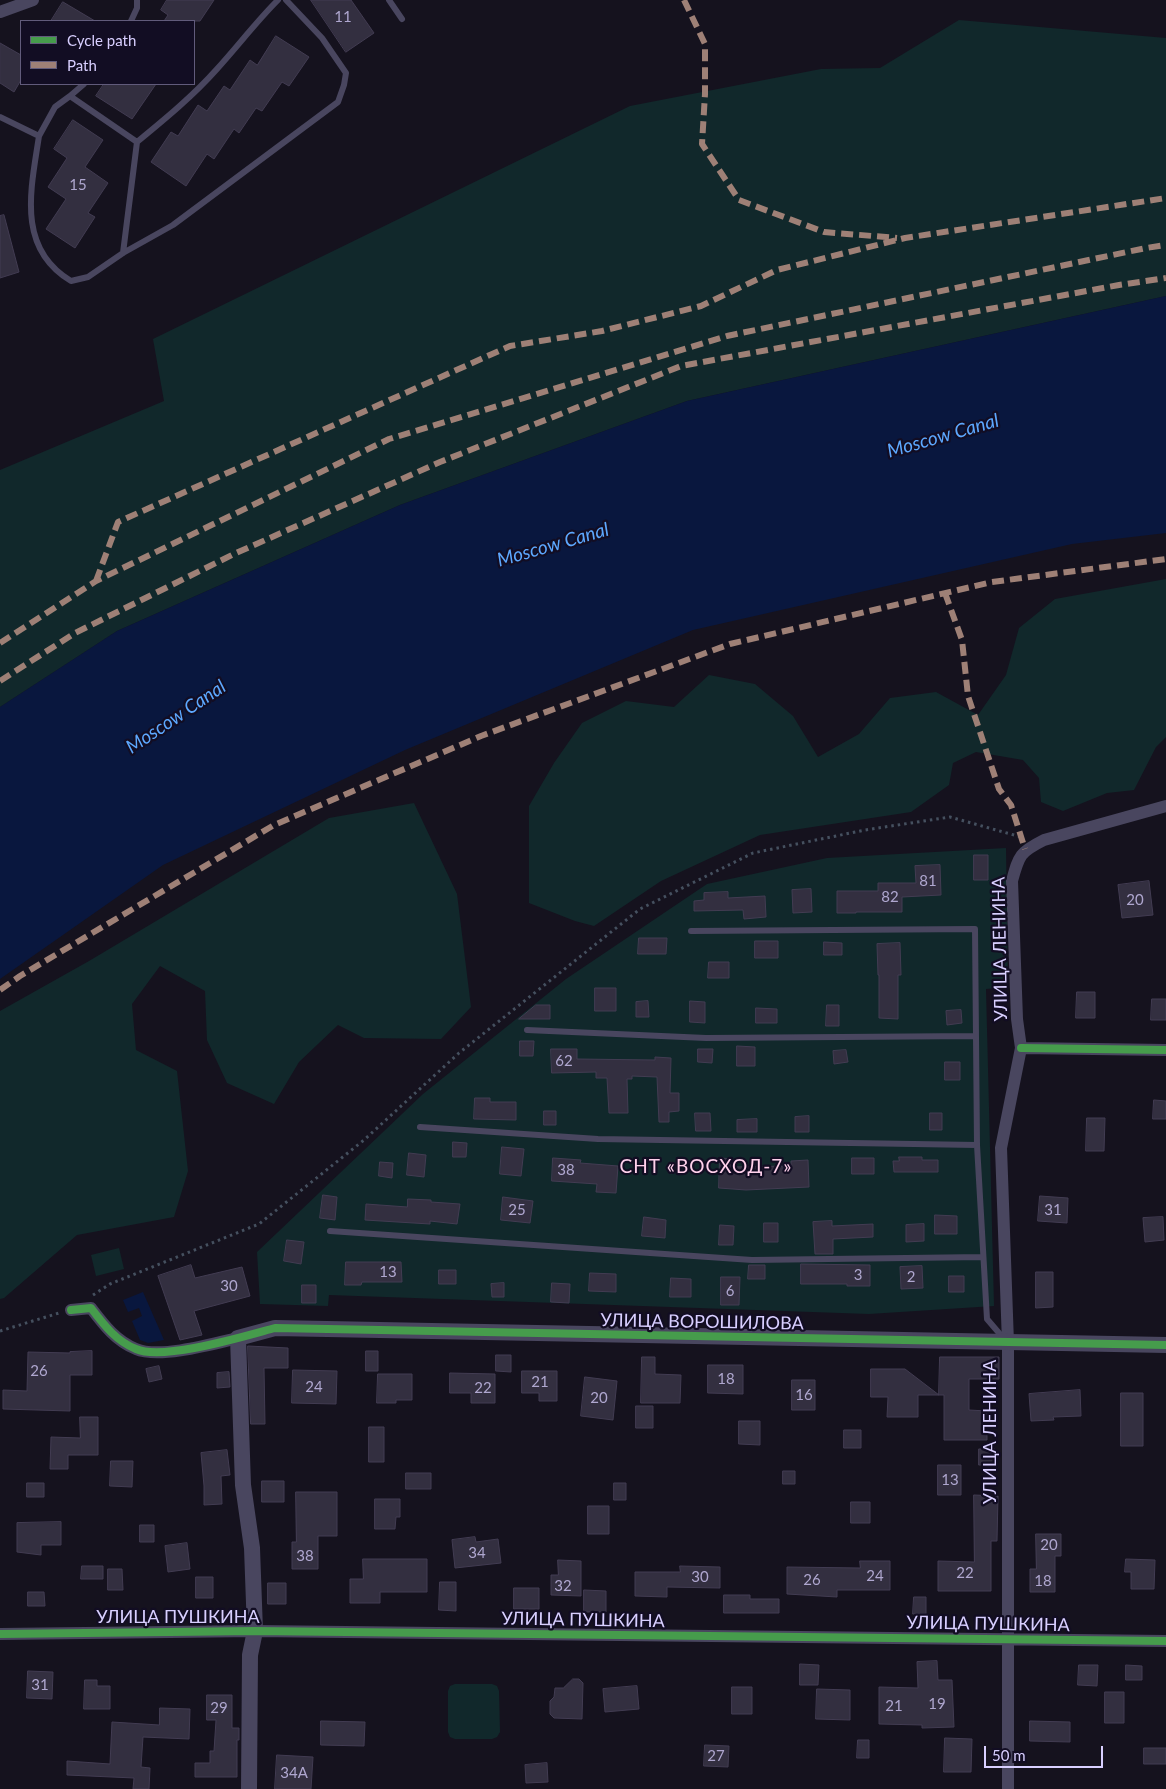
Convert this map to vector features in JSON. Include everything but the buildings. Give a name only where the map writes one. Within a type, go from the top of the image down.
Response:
[{"type":"street","points":[[0,12],[33,0]]},
{"type":"street","name":"УЛИЦА ЛЕНИНА","points":[[1008,1789],[1008,1343],[1000,1148],[1021,1048],[1017,1020],[1012,881],[1017,861],[1026,849],[1044,840],[1166,806]]},
{"type":"street","points":[[1021,1048],[1166,1050]]},
{"type":"street","points":[[71,1310],[91,1308],[105,1327],[118,1339],[136,1349],[151,1353],[200,1347],[238,1338],[244,1484],[252,1548],[255,1631],[250,1655],[249,1789]]},
{"type":"street","name":"УЛИЦА ВОРОШИЛОВА","points":[[238,1338],[275,1328],[1166,1345]]},
{"type":"street","name":"УЛИЦА ПУШКИНА","points":[[0,1634],[255,1631],[1166,1640]]},
{"type":"lane","points":[[131,20],[137,8],[137,0]]},
{"type":"lane","points":[[123,253],[137,142],[187,99],[217,69],[278,0]]},
{"type":"lane","points":[[83,85],[54,107],[40,136],[32,183],[32,224],[36,243],[59,273],[71,281],[88,277],[123,253],[173,225],[338,102],[346,73],[322,38],[286,0]]},
{"type":"lane","points":[[389,0],[402,19]]},
{"type":"lane","points":[[70,96],[137,142]]},
{"type":"lane","points":[[0,117],[40,136]]},
{"type":"lane","points":[[691,931],[975,929],[977,1145],[987,1319],[1008,1343]]},
{"type":"lane","points":[[527,1030],[706,1038],[975,1036]]},
{"type":"lane","points":[[420,1127],[598,1139],[977,1145]]},
{"type":"lane","points":[[330,1231],[752,1260],[983,1258]]},
{"type":"path","points":[[0,1331],[71,1310],[110,1284],[260,1224],[364,1140],[459,1053],[640,909],[744,857],[753,853],[865,830],[950,817],[1022,837]]},
{"type":"green space","points":[[959,20],[1166,38],[1166,296],[687,401],[400,505],[117,631],[0,707],[0,470],[164,401],[153,339],[630,106],[821,69],[880,68]]},
{"type":"green space","points":[[1166,579],[1166,737],[1156,747],[1134,790],[1107,793],[1063,811],[1041,802],[1039,778],[1023,760],[976,752],[953,763],[949,785],[911,812],[760,835],[661,881],[594,926],[575,921],[529,903],[529,806],[554,763],[582,723],[626,701],[674,707],[709,675],[755,684],[793,716],[818,757],[859,734],[890,698],[936,692],[978,715],[1006,675],[1019,628],[1055,599]]},
{"type":"green space","points":[[414,803],[457,894],[471,1007],[441,1039],[364,1038],[338,1025],[299,1062],[274,1104],[227,1083],[207,1040],[205,991],[160,966],[132,1004],[136,1050],[177,1071],[188,1171],[174,1217],[77,1235],[4,1298],[0,1299],[0,1011],[89,961],[329,818]]},
{"type":"green space","points":[[1006,848],[1008,987],[986,989],[994,1306],[869,1314],[329,1295],[328,1306],[260,1304],[257,1252],[423,1094],[566,979],[707,884],[827,858]]},
{"type":"green space","points":[[119,1248],[124,1269],[96,1276],[91,1255]]},
{"type":"green space","points":[[455,1684],[492,1684],[497,1686],[499,1691],[500,1732],[497,1737],[492,1739],[455,1739],[450,1737],[448,1732],[448,1691],[450,1686]]},
{"type":"water","name":"Moscow Canal","points":[[1166,296],[1166,533],[1072,544],[693,630],[405,750],[163,865],[0,979],[0,707],[117,631],[400,505],[687,401]]},
{"type":"water","points":[[143,1292],[164,1340],[148,1343],[140,1340],[132,1321],[142,1316],[139,1308],[128,1312],[123,1300]]},
{"type":"marked path","points":[[684,0],[705,44],[702,144],[739,200],[824,232],[897,238]]},
{"type":"marked path","points":[[96,581],[118,522],[510,346],[602,331],[701,306],[777,270],[905,238],[1166,198]]},
{"type":"marked path","points":[[0,643],[96,581],[389,439],[727,336],[1166,245]]},
{"type":"marked path","points":[[0,681],[75,633],[234,554],[440,462],[681,366],[1119,285],[1166,278]]},
{"type":"marked path","points":[[0,990],[20,976],[274,825],[481,736],[730,644],[992,582],[1166,559]]},
{"type":"marked path","points":[[945,593],[962,640],[968,696],[999,789],[1011,805],[1025,849]]},
{"type":"cycle path","points":[[1021,1048],[1166,1050]]},
{"type":"cycle path","points":[[71,1310],[91,1308],[122,1342],[136,1349],[148,1352],[184,1350],[275,1328],[1166,1345]]},
{"type":"cycle path","points":[[0,1634],[255,1631],[1166,1641]]},
{"type":"district","name":"СНТ «ВОСХОД-7»","points":[[706,1167]]}]
